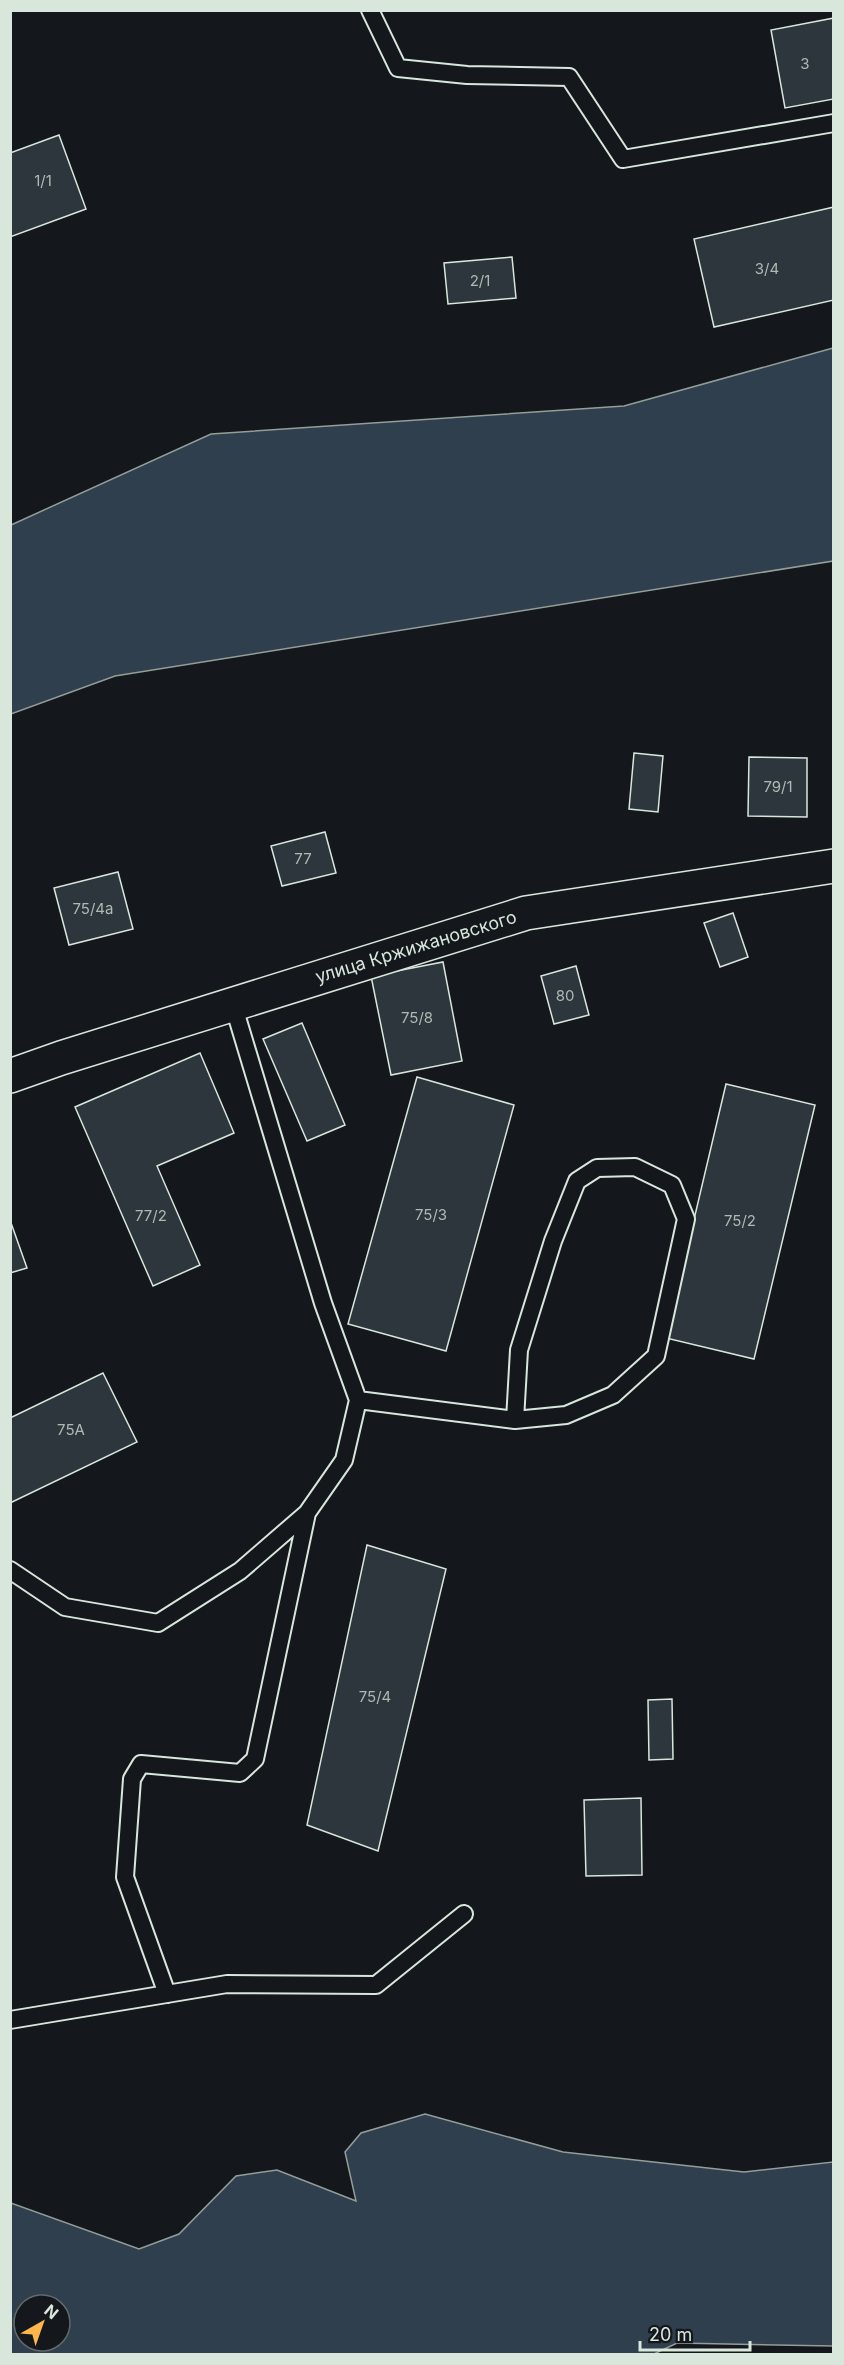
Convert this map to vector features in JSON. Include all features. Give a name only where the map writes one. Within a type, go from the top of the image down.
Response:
[{"type":"street","name":"улица Кржижановского","points":[[10,1076],[526,912],[834,866]]},
{"type":"lane","points":[[370,10],[398,68],[467,75],[569,77],[623,159],[834,123]]},
{"type":"lane","points":[[10,1570],[65,1607],[158,1623],[240,1571],[307,1512],[344,1460],[358,1400],[323,1303],[233,1004]]},
{"type":"lane","points":[[358,1400],[515,1420],[566,1415],[613,1395],[656,1356],[686,1219],[672,1185],[635,1167],[597,1168],[577,1181],[553,1240],[519,1350],[515,1420]]},
{"type":"lane","points":[[167,1994],[125,1877],[132,1779],[141,1764],[240,1773],[255,1759],[307,1512]]},
{"type":"lane","points":[[10,2020],[227,1984],[376,1985],[464,1914]]},
{"type":"water","points":[[833,348],[833,561],[115,676],[11,714],[11,525],[211,434],[624,406]]},
{"type":"water","points":[[425,2114],[563,2152],[744,2172],[833,2162],[833,2346],[677,2343],[654,2354],[11,2354],[11,2203],[139,2249],[179,2234],[236,2176],[277,2170],[356,2201],[345,2152],[361,2133]]},
{"type":"building","points":[[834,18],[834,99],[785,108],[771,30]]},
{"type":"building","points":[[59,135],[86,209],[10,237],[10,153]]},
{"type":"building","points":[[834,207],[834,300],[714,327],[694,239]]},
{"type":"building","points":[[512,257],[516,298],[448,304],[444,263]]},
{"type":"building","points":[[634,753],[663,756],[658,812],[629,809]]},
{"type":"building","points":[[749,757],[807,758],[807,817],[748,816]]},
{"type":"building","points":[[325,832],[336,873],[282,886],[271,846]]},
{"type":"building","points":[[118,872],[133,929],[69,945],[54,888]]},
{"type":"building","points":[[733,913],[748,957],[720,967],[704,923]]},
{"type":"building","points":[[443,962],[462,1061],[391,1075],[371,976]]},
{"type":"building","points":[[576,966],[589,1015],[554,1024],[541,976]]},
{"type":"building","points":[[302,1023],[345,1125],[307,1141],[263,1039]]},
{"type":"building","points":[[200,1053],[234,1133],[157,1166],[200,1265],[153,1286],[75,1107]]},
{"type":"building","points":[[417,1077],[514,1105],[446,1351],[348,1324]]},
{"type":"building","points":[[726,1084],[815,1105],[754,1359],[666,1338]]},
{"type":"building","points":[[10,1220],[27,1268],[10,1273]]},
{"type":"building","points":[[103,1373],[137,1442],[10,1503],[10,1418]]},
{"type":"building","points":[[367,1545],[446,1569],[378,1851],[307,1825]]},
{"type":"building","points":[[672,1699],[673,1759],[649,1760],[648,1700]]},
{"type":"building","points":[[641,1798],[642,1875],[586,1876],[584,1800]]}]
